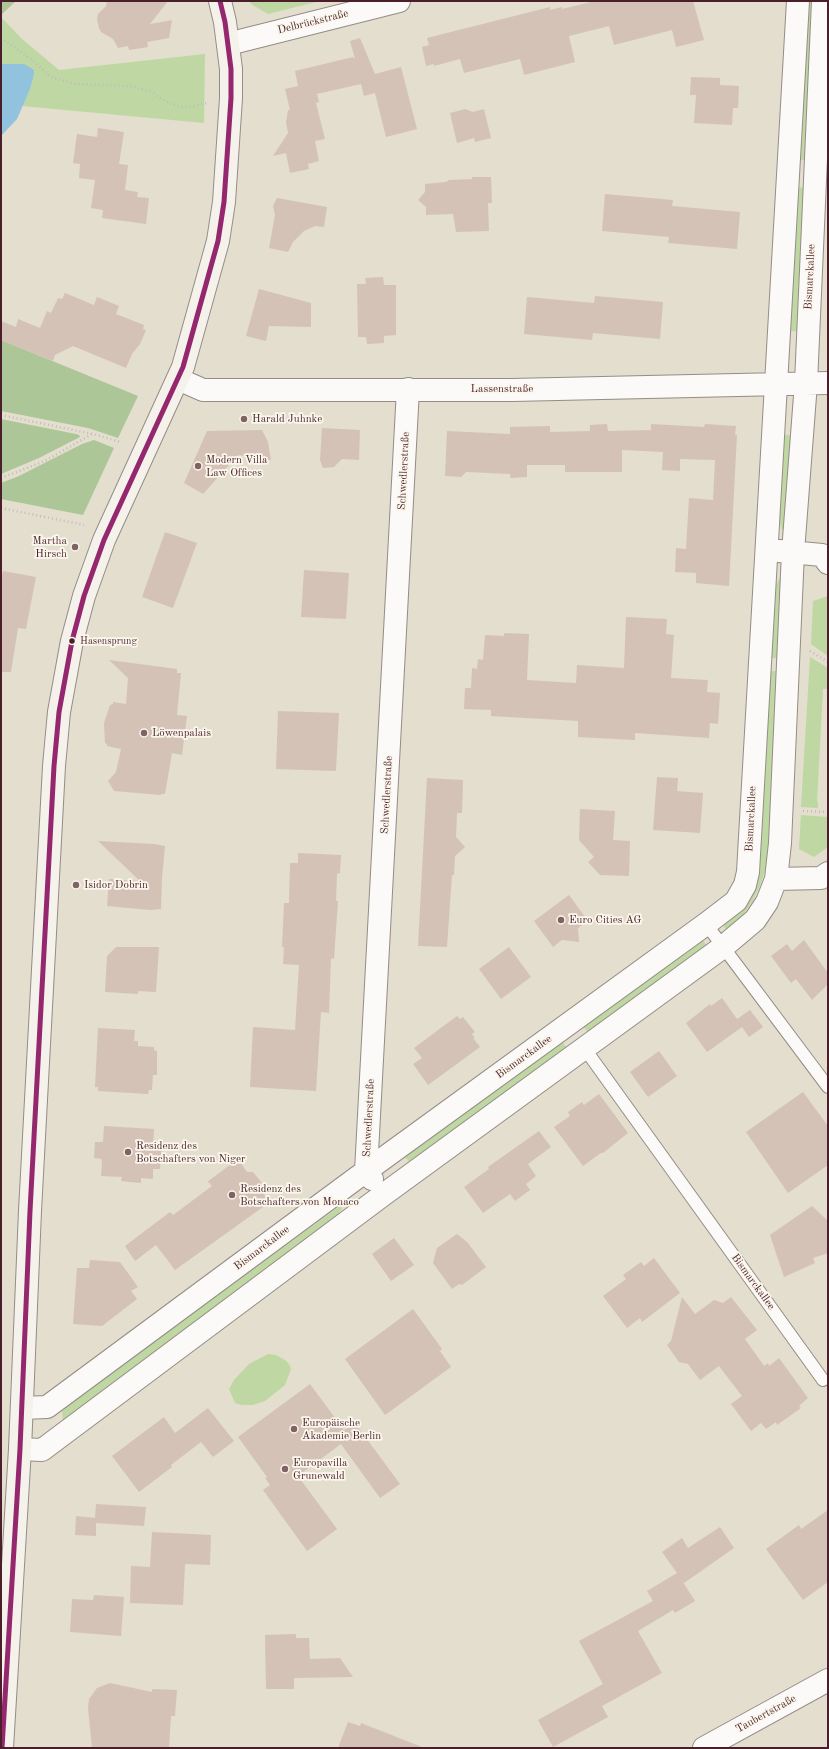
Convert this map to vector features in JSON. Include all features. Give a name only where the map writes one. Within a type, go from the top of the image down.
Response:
[{"type":"main road","points":[[2,1748],[20,1449],[30,1212],[54,766],[62,692],[72,641],[84,596],[99,553],[178,379],[192,338],[218,241],[224,202],[231,98],[231,68],[220,1]]},
{"type":"street","name":"Delbrückstraße","points":[[228,44],[399,1]]},
{"type":"street","name":"Bismarckallee","points":[[22,1408],[47,1407],[366,1171],[736,901],[744,885],[748,872],[786,178],[798,1]]},
{"type":"street","name":"Bismarckallee","points":[[20,1449],[42,1450],[383,1195],[586,1049],[724,946],[755,920],[767,902],[776,879],[780,843],[793,552],[806,383],[823,1]]},
{"type":"street","name":"Lassenstraße","points":[[178,379],[203,390],[512,390],[828,383]]},
{"type":"street","name":"Schwedlerstraße","points":[[383,1195],[366,1171],[408,389]]},
{"type":"street","points":[[766,551],[822,555],[828,563]]},
{"type":"street","points":[[776,879],[821,878],[828,873]]},
{"type":"street","name":"Taubertstraße","points":[[704,1748],[828,1680]]},
{"type":"lane","points":[[786,178],[815,178]]},
{"type":"lane","points":[[706,924],[724,946],[828,1087]]},
{"type":"lane","name":"Bismarckallee","points":[[586,1049],[823,1380]]},
{"type":"path","points":[[1,38],[31,59],[51,77],[75,84],[131,86],[151,92],[168,103],[180,107],[191,107],[206,103]]},
{"type":"path","points":[[1,415],[92,434],[120,442]]},
{"type":"path","points":[[1,478],[45,461],[92,434]]},
{"type":"path","points":[[1,508],[84,525]]},
{"type":"path","points":[[805,647],[828,662]]},
{"type":"path","points":[[797,810],[828,812]]},
{"type":"green space","points":[[1,1],[16,1],[1,15]]},
{"type":"green space","points":[[250,1],[320,1],[268,14],[251,4]]},
{"type":"green space","points":[[807,1],[815,1],[808,160],[798,160]]},
{"type":"green space","points":[[1,17],[22,39],[59,70],[205,54],[204,123],[22,106],[30,89],[11,64],[1,64]]},
{"type":"green space","points":[[795,187],[807,188],[798,331],[787,331]]},
{"type":"green space","points":[[1,340],[138,396],[118,438],[88,428],[1,411]]},
{"type":"green space","points":[[1,419],[76,434],[80,437],[39,458],[1,474]]},
{"type":"green space","points":[[782,434],[793,436],[786,532],[782,530],[779,520]]},
{"type":"green space","points":[[94,440],[114,448],[83,515],[1,499],[1,483],[19,476],[82,444]]},
{"type":"green space","points":[[781,575],[781,658],[770,658],[774,589]]},
{"type":"green space","points":[[828,596],[828,656],[811,644],[813,601]]},
{"type":"green space","points":[[810,657],[828,668],[828,689],[823,689],[817,802],[818,808],[801,807]]},
{"type":"green space","points":[[769,671],[780,671],[769,858],[760,886],[752,902],[732,930],[727,932],[723,924],[739,910]]},
{"type":"green space","points":[[801,815],[828,817],[828,847],[814,857],[799,849]]},
{"type":"green space","points":[[702,939],[707,946],[590,1035],[583,1026]]},
{"type":"green space","points":[[562,1042],[569,1050],[412,1165],[405,1157]]},
{"type":"green space","points":[[340,1206],[342,1208],[334,1221],[63,1422],[62,1409]]},
{"type":"green space","points":[[268,1354],[276,1355],[289,1364],[291,1369],[285,1385],[265,1401],[253,1405],[242,1405],[235,1403],[229,1389],[234,1380],[249,1364]]},
{"type":"water","points":[[1,64],[24,64],[34,70],[34,74],[30,89],[17,119],[1,136]]},
{"type":"building","points":[[107,1],[168,1],[150,24],[172,20],[169,38],[147,42],[148,47],[129,50],[128,46],[118,48],[113,39],[101,32],[99,28],[97,19],[98,14],[106,6]]},
{"type":"building","points":[[595,1],[693,1],[704,40],[676,47],[672,30],[614,45],[609,26],[569,36],[575,62],[524,75],[520,59],[464,73],[460,59],[434,66],[434,64],[426,66],[422,47],[429,45],[427,38],[550,7],[550,10],[562,7],[562,9]]},
{"type":"building","points":[[360,38],[375,74],[401,67],[417,129],[386,137],[375,93],[364,96],[361,84],[317,94],[319,102],[316,103],[325,139],[315,141],[319,161],[308,164],[309,169],[290,173],[286,153],[273,156],[288,133],[286,122],[288,110],[290,110],[285,89],[298,86],[295,71],[353,57],[355,59],[350,41]]},
{"type":"building","points":[[691,77],[720,78],[720,85],[739,86],[738,108],[733,108],[732,125],[694,123],[696,95],[690,95]]},
{"type":"building","points":[[465,109],[473,112],[484,109],[491,138],[475,142],[474,138],[457,143],[450,113]]},
{"type":"building","points":[[98,128],[124,132],[119,164],[128,165],[125,190],[138,192],[137,197],[149,198],[146,224],[102,218],[103,210],[91,208],[95,180],[79,178],[80,164],[73,163],[77,134],[97,137]]},
{"type":"building","points":[[472,177],[491,177],[492,203],[488,203],[489,231],[456,232],[453,214],[426,215],[426,207],[418,200],[425,192],[425,184],[446,182],[449,180],[472,179]]},
{"type":"building","points":[[605,194],[673,200],[672,206],[740,212],[737,249],[668,243],[669,237],[602,231]]},
{"type":"building","points":[[277,198],[327,207],[324,227],[315,226],[304,231],[293,242],[288,252],[269,248],[275,215],[273,206]]},
{"type":"building","points":[[383,277],[384,285],[396,285],[396,335],[384,336],[384,343],[367,344],[366,337],[358,337],[357,284],[366,284],[365,278]]},
{"type":"building","points":[[259,289],[311,303],[311,327],[269,326],[266,341],[246,336]]},
{"type":"building","points":[[65,293],[94,305],[97,297],[119,306],[116,314],[144,325],[143,329],[146,330],[140,344],[132,354],[126,368],[73,346],[55,355],[53,361],[1,340],[1,321],[16,327],[18,319],[40,328],[47,311],[51,313],[58,298],[62,299]]},
{"type":"building","points":[[595,296],[663,302],[660,339],[593,333],[592,340],[524,334],[527,297],[594,303]]},
{"type":"building","points":[[607,424],[608,431],[651,430],[651,424],[704,427],[705,424],[736,426],[735,435],[737,435],[729,586],[696,583],[696,573],[675,572],[676,548],[686,549],[689,498],[713,500],[715,460],[680,459],[680,471],[662,470],[663,452],[622,450],[622,472],[565,472],[565,465],[527,465],[527,477],[510,478],[510,474],[466,472],[461,477],[445,476],[447,431],[510,434],[510,427],[550,426],[550,432],[590,431],[590,425]]},
{"type":"building","points":[[322,428],[360,430],[359,460],[342,459],[334,467],[323,468],[320,460]]},
{"type":"building","name":"Modern Villa Law Offices","points":[[262,430],[268,442],[271,460],[238,455],[203,494],[184,483],[207,431]]},
{"type":"building","points":[[165,532],[197,543],[173,608],[142,597]]},
{"type":"building","points":[[304,570],[349,573],[346,619],[301,617]]},
{"type":"building","points":[[3,571],[36,577],[26,629],[18,628],[11,672],[1,672],[1,581]]},
{"type":"building","points":[[626,617],[667,619],[666,634],[674,635],[671,678],[708,680],[707,692],[720,693],[718,724],[710,723],[709,738],[635,733],[635,740],[578,737],[578,721],[491,716],[491,710],[464,709],[465,688],[471,688],[472,668],[477,669],[478,659],[483,660],[485,635],[504,636],[504,633],[529,634],[527,680],[576,683],[577,665],[624,668]]},
{"type":"building","name":"Löwenpalais","points":[[109,660],[177,669],[177,673],[181,673],[177,715],[187,716],[182,755],[172,753],[165,794],[161,795],[114,791],[108,781],[116,772],[121,749],[107,746],[105,743],[104,723],[110,705],[113,704],[113,702],[126,704],[128,678]]},
{"type":"building","points":[[278,711],[339,713],[336,771],[276,769]]},
{"type":"building","points":[[657,777],[678,778],[677,791],[703,793],[700,833],[653,830]]},
{"type":"building","points":[[427,778],[463,780],[462,813],[457,813],[456,837],[465,847],[455,856],[454,875],[452,875],[447,947],[418,946]]},
{"type":"building","points":[[580,809],[615,811],[613,840],[630,841],[629,876],[600,875],[588,862],[594,857],[579,840]]},
{"type":"building","points":[[98,841],[165,846],[161,909],[150,910],[107,906],[109,879],[140,881]]},
{"type":"building","points":[[298,853],[341,855],[340,873],[337,874],[336,901],[338,901],[334,959],[331,958],[329,1013],[321,1012],[316,1091],[250,1087],[253,1027],[295,1030],[299,965],[283,964],[284,947],[282,947],[284,903],[289,903],[290,863],[298,863]]},
{"type":"building","points":[[569,895],[588,921],[578,928],[579,942],[562,940],[553,947],[534,921]]},
{"type":"building","points":[[804,940],[828,973],[828,984],[812,1000],[796,979],[791,983],[771,956],[787,944],[792,951]]},
{"type":"building","points":[[116,947],[159,947],[156,992],[138,991],[138,994],[105,992],[107,956]]},
{"type":"building","points":[[509,947],[531,977],[501,999],[479,969]]},
{"type":"building","points":[[722,998],[737,1019],[750,1010],[763,1027],[749,1037],[742,1027],[707,1052],[686,1023],[710,1004],[711,1006]]},
{"type":"building","points":[[457,1016],[460,1019],[463,1017],[475,1032],[472,1034],[475,1038],[473,1038],[480,1047],[428,1085],[413,1064],[422,1058],[414,1048]]},
{"type":"building","points":[[98,1028],[135,1030],[134,1041],[138,1041],[138,1046],[154,1047],[154,1050],[157,1051],[157,1075],[153,1075],[152,1090],[149,1090],[148,1094],[98,1091],[98,1087],[95,1087]]},
{"type":"building","points":[[659,1051],[677,1076],[648,1097],[630,1072]]},
{"type":"building","points":[[803,1092],[828,1126],[828,1165],[788,1193],[746,1132]]},
{"type":"building","points":[[599,1094],[628,1133],[603,1153],[583,1166],[554,1127],[570,1116],[568,1112],[582,1102],[584,1105]]},
{"type":"building","name":"Residenz des Botschafters von Niger","points":[[104,1126],[154,1129],[153,1146],[162,1146],[160,1169],[153,1169],[153,1179],[141,1178],[141,1183],[121,1181],[122,1177],[101,1176],[102,1161],[101,1159],[94,1158],[95,1142],[103,1142]]},
{"type":"building","points":[[539,1131],[551,1147],[528,1164],[536,1176],[526,1184],[530,1190],[515,1201],[510,1194],[483,1213],[464,1187],[489,1169],[488,1167]]},
{"type":"building","points":[[238,1159],[247,1172],[253,1172],[262,1183],[260,1189],[270,1202],[175,1270],[156,1245],[135,1261],[125,1246],[170,1212],[173,1215],[212,1186],[209,1183],[211,1183],[207,1182]]},
{"type":"building","points":[[812,1206],[828,1221],[828,1253],[813,1258],[815,1263],[784,1277],[770,1235]]},
{"type":"building","points":[[457,1234],[467,1242],[486,1267],[462,1285],[459,1284],[452,1289],[433,1263],[437,1248]]},
{"type":"building","points":[[394,1238],[414,1265],[391,1281],[372,1254]]},
{"type":"building","points":[[654,1258],[680,1293],[642,1322],[640,1318],[627,1328],[603,1296],[626,1279],[623,1275],[641,1262],[644,1266]]},
{"type":"building","points":[[90,1260],[120,1262],[138,1287],[131,1291],[137,1299],[102,1326],[73,1324],[77,1268],[89,1268]]},
{"type":"building","points":[[682,1297],[695,1314],[714,1300],[723,1303],[731,1297],[757,1330],[745,1339],[764,1366],[768,1363],[769,1366],[779,1358],[808,1398],[799,1406],[801,1408],[777,1425],[776,1422],[766,1429],[761,1423],[751,1431],[731,1404],[742,1396],[719,1366],[700,1380],[688,1364],[679,1362],[667,1345],[671,1341]]},
{"type":"building","points":[[413,1309],[442,1349],[440,1351],[451,1367],[385,1415],[345,1359]]},
{"type":"building","name":"Europavilla Grunewald","points":[[310,1384],[344,1430],[355,1423],[400,1484],[380,1498],[341,1444],[298,1476],[337,1529],[307,1551],[263,1490],[270,1485],[265,1478],[267,1477],[238,1437]]},
{"type":"building","points":[[208,1408],[234,1441],[213,1457],[201,1442],[171,1465],[172,1467],[139,1492],[112,1456],[164,1417],[175,1433]]},
{"type":"building","points":[[96,1504],[146,1507],[144,1526],[96,1523],[96,1536],[75,1535],[76,1516],[95,1518]]},
{"type":"building","points":[[828,1510],[828,1582],[803,1600],[766,1549],[799,1525],[801,1529]]},
{"type":"building","points":[[720,1527],[734,1548],[684,1583],[681,1579],[695,1601],[675,1613],[673,1610],[638,1631],[662,1673],[602,1706],[608,1717],[553,1747],[538,1720],[603,1684],[579,1641],[653,1601],[647,1591],[677,1573],[662,1552],[682,1538],[688,1548]]},
{"type":"building","points":[[152,1532],[211,1535],[210,1565],[185,1564],[183,1605],[130,1603],[131,1566],[150,1567]]},
{"type":"building","points":[[94,1595],[124,1597],[121,1636],[70,1632],[72,1599],[93,1600]]},
{"type":"building","points":[[296,1634],[296,1638],[309,1638],[310,1659],[340,1658],[353,1677],[294,1678],[294,1689],[266,1689],[265,1635]]},
{"type":"building","points":[[110,1683],[152,1692],[152,1689],[177,1690],[175,1716],[171,1716],[169,1748],[92,1748],[88,1708],[89,1699],[97,1688]]},
{"type":"building","points":[[348,1722],[360,1726],[361,1723],[422,1747],[338,1748]]},
{"type":"transit line","points":[[2,1748],[20,1449],[30,1211],[54,766],[59,712],[72,641],[84,596],[104,540],[183,367],[218,241],[224,202],[231,98],[231,69],[225,22],[220,1]]},
{"type":"place","name":"Harald Juhnke","points":[[244,419]]},
{"type":"place","name":"Modern Villa Law Offices","points":[[198,466]]},
{"type":"place","name":"Martha Hirsch","points":[[75,547]]},
{"type":"place","name":"Hasensprung","points":[[72,641]]},
{"type":"place","name":"Löwenpalais","points":[[144,733]]},
{"type":"place","name":"Isidor Dobrin","points":[[76,885]]},
{"type":"place","name":"Euro Cities AG","points":[[561,920]]},
{"type":"place","name":"Residenz des Botschafters von Niger","points":[[128,1152]]},
{"type":"place","name":"Residenz des Botschafters von Monaco","points":[[232,1195]]},
{"type":"place","name":"Europäische Akademie Berlin","points":[[294,1429]]},
{"type":"place","name":"Europavilla Grunewald","points":[[285,1469]]}]
